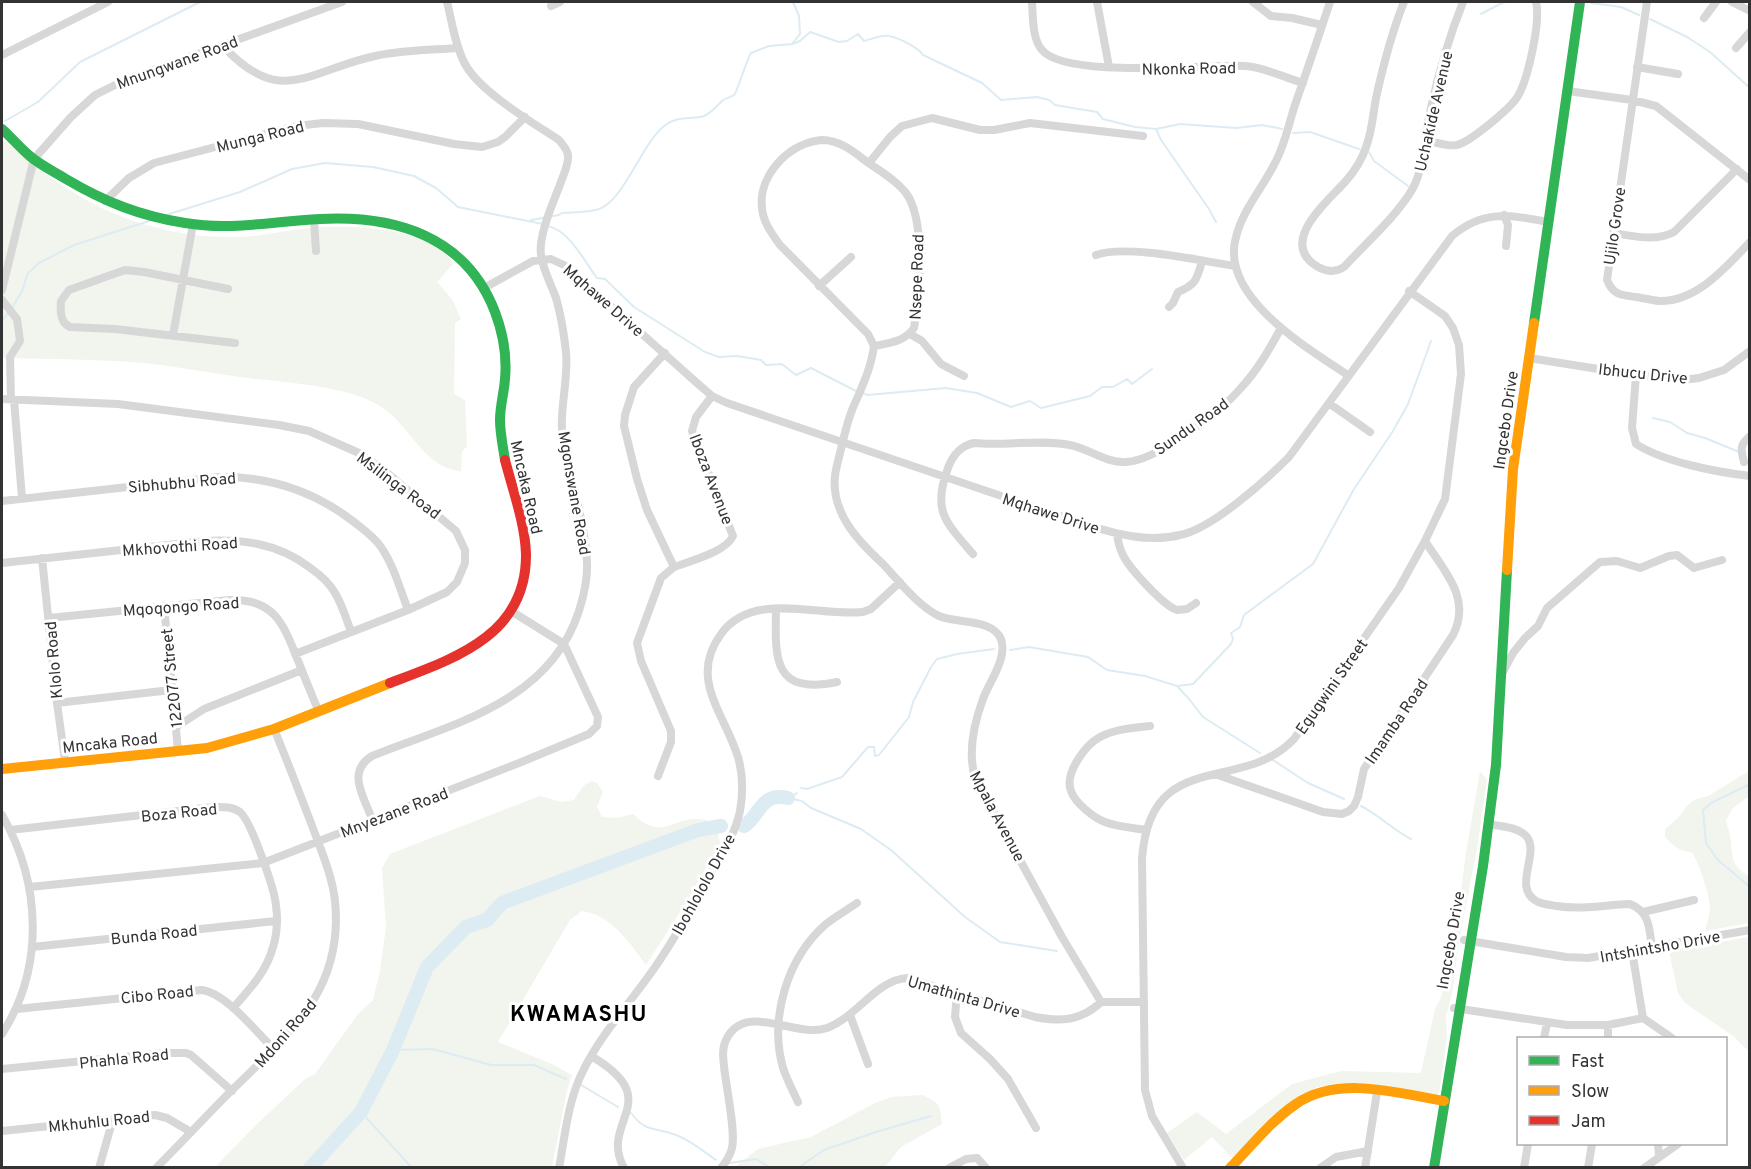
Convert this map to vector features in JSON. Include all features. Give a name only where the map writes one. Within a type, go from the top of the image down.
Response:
[{"type":"street","points":[[2,55],[108,2]]},
{"type":"street","name":"Mnungwane Road","points":[[34,159],[71,117],[95,95],[123,81],[342,2]]},
{"type":"street","points":[[447,2],[458,48],[465,64],[481,84],[559,140],[568,155],[568,164],[541,243],[541,259]]},
{"type":"street","points":[[551,6],[561,2]]},
{"type":"street","name":"Nkonka Road","points":[[1032,2],[1037,43],[1048,56],[1064,63],[1139,69],[1247,66],[1303,83]]},
{"type":"street","points":[[1097,2],[1109,67]]},
{"type":"street","points":[[1253,2],[1271,16],[1292,18],[1322,26]]},
{"type":"street","points":[[1330,2],[1276,162],[1238,229],[1234,244],[1235,266],[1264,314],[1349,376]]},
{"type":"street","name":"Uchakide Avenue","points":[[1404,2],[1381,77],[1363,156],[1345,182],[1308,223],[1303,244],[1305,253],[1314,264],[1329,272],[1339,270],[1397,209],[1417,180],[1441,70],[1463,2]]},
{"type":"street","points":[[1425,140],[1453,146],[1467,141],[1516,100],[1523,87],[1531,56],[1538,11],[1536,2]]},
{"type":"street","name":"Ingcebo Drive","points":[[1434,1167],[1467,941],[1498,755],[1512,478],[1580,2]]},
{"type":"street","name":"Ujilo Grove","points":[[1647,2],[1607,280],[1612,291],[1620,295],[1659,301],[1687,294],[1705,285],[1749,242]]},
{"type":"street","points":[[1704,18],[1716,2]]},
{"type":"street","points":[[1732,2],[1749,11]]},
{"type":"street","points":[[1736,48],[1749,32]]},
{"type":"street","points":[[223,46],[243,66],[257,75],[285,81],[315,76],[375,56],[458,48]]},
{"type":"street","points":[[1637,67],[1678,74]]},
{"type":"street","points":[[1568,92],[1632,100],[1660,109],[1749,180]]},
{"type":"street","name":"Munga Road","points":[[105,201],[129,178],[154,163],[296,126],[323,123],[358,124],[454,144],[482,147],[506,137],[525,117]]},
{"type":"street","points":[[869,163],[890,137],[906,123],[932,118],[980,130],[994,130],[1030,123],[1143,135]]},
{"type":"street","name":"Mncaka Road","points":[[2,129],[34,159],[105,201],[139,213],[193,224],[235,227],[314,220],[353,220],[384,224],[423,233],[455,254],[484,288],[498,321],[505,358],[500,419],[501,439],[504,462],[526,550],[524,579],[511,610],[488,637],[451,659],[319,712],[231,743],[2,769]]},
{"type":"street","name":"Nsepe Road","points":[[818,141],[839,143],[869,163],[908,195],[917,226],[920,252],[914,328],[902,340],[874,346],[868,334],[780,245],[770,230],[762,208],[766,181],[776,165],[797,148],[818,141]]},
{"type":"street","points":[[2,290],[34,159]]},
{"type":"street","points":[[1613,233],[1654,238],[1674,232],[1737,169]]},
{"type":"street","points":[[1504,215],[1508,225],[1506,246]]},
{"type":"street","name":"Mqhawe Drive","points":[[484,288],[516,269],[541,259],[558,261],[712,396],[726,404],[1117,534],[1143,538],[1171,537],[1198,529],[1252,491],[1284,463],[1330,404],[1445,242],[1460,229],[1485,218],[1504,215],[1548,222]]},
{"type":"street","points":[[314,220],[316,250]]},
{"type":"street","points":[[173,335],[193,224]]},
{"type":"street","points":[[1096,255],[1111,251],[1235,266]]},
{"type":"street","points":[[819,286],[851,257]]},
{"type":"street","name":"Mgonswane Road","points":[[372,819],[358,779],[359,768],[366,760],[476,715],[508,699],[543,671],[564,644],[575,623],[582,599],[587,565],[582,516],[563,444],[562,413],[567,379],[563,329],[556,300],[541,259]]},
{"type":"street","points":[[1169,307],[1179,291],[1191,287],[1203,261]]},
{"type":"street","points":[[228,289],[124,270],[69,290],[61,301],[62,320],[70,327],[173,335],[235,344]]},
{"type":"street","name":"Egugwini Street","points":[[1183,1167],[1148,1106],[1145,1090],[1142,859],[1147,830],[1153,813],[1168,795],[1183,784],[1262,761],[1294,740],[1399,588],[1442,507],[1446,492],[1461,374],[1460,345],[1445,316],[1409,291]]},
{"type":"street","points":[[2,300],[17,319],[20,341],[10,357],[22,498]]},
{"type":"street","name":"Sundu Road","points":[[944,478],[956,453],[974,443],[1068,444],[1113,462],[1141,459],[1180,438],[1235,394],[1267,354],[1281,328]]},
{"type":"street","points":[[910,334],[922,341],[941,364],[964,376]]},
{"type":"street","points":[[842,443],[848,421],[864,383],[874,346]]},
{"type":"street","name":"Ibhucu Drive","points":[[1529,358],[1673,380],[1699,378],[1724,370],[1749,351]]},
{"type":"street","points":[[658,776],[671,742],[671,731],[641,661],[637,643],[661,578],[674,567],[647,510],[636,479],[624,426],[634,387],[664,353]]},
{"type":"street","points":[[1636,375],[1632,428],[1636,444],[1654,453],[1701,467],[1749,476]]},
{"type":"street","name":"Iboza Avenue","points":[[674,567],[722,548],[733,536],[733,531],[693,438],[692,431],[696,417],[712,396]]},
{"type":"street","name":"Msilinga Road","points":[[2,399],[118,404],[309,431],[359,453],[385,471],[456,531],[463,543],[465,563],[457,582],[441,596],[295,654]]},
{"type":"street","points":[[1330,404],[1370,432]]},
{"type":"street","points":[[1744,462],[1740,449],[1749,436]]},
{"type":"street","name":"Mpala Avenue","points":[[842,443],[835,483],[844,518],[857,539],[933,612],[945,618],[988,627],[1000,638],[1001,655],[976,720],[971,752],[975,778],[1062,937],[1101,1002]]},
{"type":"street","name":"Sibhubhu Road","points":[[2,501],[218,477],[243,477],[294,487],[342,512],[369,534],[380,546],[390,563],[408,610]]},
{"type":"street","points":[[944,478],[940,498],[942,510],[960,539],[973,554]]},
{"type":"street","points":[[1117,534],[1125,560],[1163,600],[1177,610],[1187,609],[1196,603]]},
{"type":"street","name":"Mkhovothi Road","points":[[2,563],[204,541],[256,542],[297,557],[329,583],[336,594],[351,632]]},
{"type":"street","name":"Imamba Road","points":[[1215,774],[1323,812],[1342,814],[1351,809],[1358,797],[1364,769],[1453,635],[1459,620],[1461,609],[1456,592],[1425,541]]},
{"type":"street","points":[[1502,675],[1513,653],[1538,626],[1547,609],[1599,562],[1617,561],[1640,568],[1677,555],[1696,568],[1722,560]]},
{"type":"street","name":"Klolo Road","points":[[42,558],[65,761]]},
{"type":"street","name":"Ibohlololo Drive","points":[[559,1167],[575,1090],[591,1056],[655,969],[731,838],[740,812],[741,771],[732,743],[710,694],[709,658],[714,645],[722,633],[740,617],[759,610],[863,612],[872,609],[900,582]]},
{"type":"street","name":"Mqoqongo Road","points":[[49,618],[229,600],[255,602],[273,612],[280,620],[319,712]]},
{"type":"street","name":"122077 Street","points":[[164,606],[178,750]]},
{"type":"street","points":[[776,609],[775,649],[784,672],[799,684],[807,686],[837,682]]},
{"type":"street","points":[[511,610],[564,644]]},
{"type":"street","name":"Mnyezane Road","points":[[30,887],[263,863],[589,734],[594,730],[598,717],[564,644]]},
{"type":"street","points":[[176,727],[204,709],[302,670]]},
{"type":"street","points":[[57,703],[171,690]]},
{"type":"street","points":[[1147,830],[1102,821],[1075,799],[1070,783],[1082,753],[1092,742],[1114,732],[1150,726]]},
{"type":"street","name":"Mdoni Road","points":[[156,1167],[274,1049],[304,1015],[317,997],[330,962],[334,942],[335,901],[331,881],[274,729]]},
{"type":"street","name":"Boza Road","points":[[10,830],[213,807],[231,807],[237,810],[248,822],[274,893],[276,921],[274,945],[269,959],[250,988],[233,1008]]},
{"type":"street","points":[[2,815],[10,830],[30,887],[32,947],[24,989],[17,1009],[2,1034]]},
{"type":"street","points":[[1488,824],[1517,830],[1527,837],[1530,844],[1526,884],[1528,893],[1537,902],[1585,909],[1630,904],[1643,912],[1649,927],[1652,947]]},
{"type":"street","points":[[1643,912],[1694,900]]},
{"type":"street","points":[[798,1102],[783,1066],[778,1024],[789,979],[806,946],[825,925],[857,903]]},
{"type":"street","name":"Bunda Road","points":[[32,947],[276,921]]},
{"type":"street","name":"Intshintsho Drive","points":[[1467,941],[1566,957],[1588,958],[1749,930]]},
{"type":"street","points":[[1632,951],[1642,1018]]},
{"type":"street","name":"Umathinta Drive","points":[[721,1167],[729,1157],[732,1140],[723,1053],[725,1041],[732,1031],[745,1023],[758,1021],[807,1029],[822,1029],[850,1015],[887,985],[902,978],[919,980],[1035,1017],[1053,1020],[1078,1017],[1101,1002]]},
{"type":"street","name":"Cibo Road","points":[[17,1009],[202,990],[216,994],[274,1049]]},
{"type":"street","points":[[957,992],[955,1017],[961,1033],[1008,1079],[1036,1128]]},
{"type":"street","points":[[1101,1002],[1144,1002]]},
{"type":"street","points":[[1457,1008],[1568,1025],[1608,1025],[1642,1018],[1670,1037]]},
{"type":"street","points":[[850,1015],[868,1064]]},
{"type":"street","points":[[1544,1037],[1547,1023]]},
{"type":"street","points":[[1608,1025],[1608,1037]]},
{"type":"street","name":"Phahla Road","points":[[2,1069],[165,1053],[186,1053],[197,1059],[232,1091]]},
{"type":"street","points":[[591,1056],[615,1072],[624,1083],[628,1093],[628,1104],[618,1146],[624,1167]]},
{"type":"street","points":[[1230,1167],[1283,1115],[1304,1099],[1332,1089],[1354,1089],[1443,1101]]},
{"type":"street","points":[[1365,1167],[1377,1092]]},
{"type":"street","name":"Mkhuhlu Road","points":[[2,1131],[161,1116],[192,1132]]},
{"type":"street","points":[[99,1167],[113,1119]]},
{"type":"street","points":[[1524,1167],[1528,1145]]},
{"type":"street","points":[[1588,1167],[1592,1145]]},
{"type":"street","points":[[1658,1145],[1659,1157]]},
{"type":"street","points":[[1644,1167],[1675,1145]]},
{"type":"street","points":[[1320,1167],[1336,1157],[1368,1151]]},
{"type":"street","points":[[950,1167],[970,1158],[977,1158],[986,1167]]},
{"type":"shaded area","points":[[2,139],[56,181],[94,204],[135,222],[158,228],[189,234],[230,237],[322,227],[354,227],[413,236],[444,252],[453,264],[437,282],[452,299],[461,319],[455,323],[454,394],[465,400],[467,446],[462,452],[461,471],[450,469],[431,458],[383,408],[363,398],[339,391],[153,364],[2,358]]},
{"type":"shaded area","points":[[1480,771],[1487,780],[1452,994],[1446,1016],[1447,1038],[1439,1094],[1347,1083],[1312,1089],[1279,1112],[1232,1158],[1212,1137],[1184,1160],[1167,1133],[1197,1112],[1226,1134],[1292,1084],[1341,1071],[1421,1073],[1435,1009],[1441,998],[1455,936]]},
{"type":"shaded area","points":[[1749,771],[1749,796],[1732,809],[1726,821],[1735,863],[1749,876],[1749,923],[1705,931],[1710,907],[1700,869],[1691,852],[1676,848],[1665,837],[1665,829],[1694,800],[1708,796]]},
{"type":"shaded area","points":[[592,781],[597,783],[603,792],[597,807],[602,817],[617,818],[633,814],[653,827],[668,826],[685,820],[707,820],[718,834],[720,843],[684,906],[646,965],[619,931],[602,918],[582,911],[570,920],[498,1042],[552,1064],[572,1075],[552,1167],[215,1167],[305,1079],[315,1074],[358,1014],[373,1000],[380,971],[386,927],[382,868],[390,854],[540,796],[561,802],[574,800],[583,786]]},
{"type":"shaded area","points":[[1750,937],[1749,1050],[1733,1036],[1685,1003],[1678,993],[1669,951]]},
{"type":"shaded area","points":[[922,1095],[938,1105],[942,1124],[901,1147],[885,1167],[735,1167],[758,1149],[811,1137],[877,1102],[892,1097]]},
{"type":"waterway","points":[[5,121],[38,102],[80,62],[200,2]]},
{"type":"waterway","points":[[531,220],[562,213],[585,212],[608,204],[664,126],[679,119],[704,116],[723,100],[734,95],[751,53],[769,46],[792,44],[800,34],[799,16],[793,2]]},
{"type":"waterway","points":[[1481,14],[1504,2]]},
{"type":"waterway","points":[[1591,3],[1621,7],[1639,15]]},
{"type":"waterway","points":[[1650,19],[1687,37],[1710,52],[1750,88]]},
{"type":"waterway","points":[[792,44],[800,41],[810,32],[839,42],[847,41],[858,34],[864,41],[878,37],[893,37],[916,48],[923,55],[982,83],[1001,100],[1037,97],[1049,100],[1055,105],[1097,112],[1103,119],[1135,127],[1156,129],[1180,124],[1236,128],[1262,125],[1282,129]]},
{"type":"waterway","points":[[1156,129],[1216,222]]},
{"type":"waterway","points":[[1293,133],[1310,132],[1359,149]]},
{"type":"waterway","points":[[1369,152],[1374,161],[1408,186]]},
{"type":"waterway","points":[[166,215],[240,192],[292,169],[325,163],[373,167],[414,176],[436,188],[458,207],[543,224]]},
{"type":"waterway","points":[[12,308],[22,291],[28,273],[39,263],[74,245],[149,221]]},
{"type":"waterway","points":[[548,226],[570,240],[597,278],[605,279],[634,307],[705,352],[719,357],[737,356],[761,360],[766,365],[782,364],[796,375],[811,368],[858,392]]},
{"type":"waterway","points":[[2,321],[9,312]]},
{"type":"waterway","points":[[1010,650],[1029,647],[1088,657],[1107,670],[1145,676],[1177,686],[1193,684],[1231,644],[1233,639],[1231,633],[1240,627],[1244,615],[1313,564],[1354,489],[1393,431],[1408,404],[1431,341]]},
{"type":"waterway","points":[[863,393],[867,395],[946,388],[977,393],[1011,407],[1030,401],[1041,408],[1090,396],[1102,387],[1113,387],[1127,379],[1132,384],[1152,369]]},
{"type":"waterway","points":[[1653,418],[1670,422],[1687,433],[1739,452]]},
{"type":"waterway","points":[[801,788],[807,789],[842,777],[868,747],[874,747],[875,756],[879,755],[909,717],[913,702],[937,659],[994,649]]},
{"type":"waterway","points":[[1177,686],[1203,717],[1260,753]]},
{"type":"waterway","points":[[1273,760],[1308,783],[1344,799]]},
{"type":"waterway","points":[[1750,784],[1711,803],[1703,810],[1706,843],[1718,860],[1750,887]]},
{"type":"waterway","points":[[789,798],[797,793]]},
{"type":"waterway","points":[[744,826],[766,801],[779,797],[788,798]]},
{"type":"waterway","points":[[788,798],[802,801],[811,808],[861,829],[891,850],[965,917],[1000,942],[1057,951]]},
{"type":"waterway","points":[[1361,806],[1411,839]]},
{"type":"waterway","points":[[310,1168],[361,1112],[393,1050],[427,967],[466,927],[487,920],[502,903],[698,830],[721,826]]},
{"type":"waterway","points":[[393,1050],[433,1049],[491,1065],[534,1065],[566,1079]]},
{"type":"waterway","points":[[581,1085],[618,1107]]},
{"type":"waterway","points":[[361,1112],[412,1168]]},
{"type":"waterway","points":[[631,1113],[646,1127],[681,1137],[716,1160]]},
{"type":"waterway","points":[[798,1168],[824,1150],[931,1116]]},
{"type":"waterway","points":[[730,1163],[756,1159],[771,1168]]},
{"type":"traffic: fast","points":[[1534,323],[1580,2]]},
{"type":"traffic: fast","points":[[2,129],[31,157],[44,166],[95,195],[138,212],[185,223],[220,226],[320,219],[375,221],[401,227],[447,248],[466,265],[482,286],[500,328],[505,362],[500,420],[505,460]]},
{"type":"traffic: fast","points":[[1434,1168],[1483,866],[1496,765],[1507,570]]},
{"type":"traffic: slow","points":[[1507,570],[1513,469],[1534,323]]},
{"type":"traffic: slow","points":[[2,769],[207,748],[274,729],[390,683]]},
{"type":"traffic: slow","points":[[1230,1168],[1278,1118],[1296,1104],[1313,1095],[1349,1088],[1388,1091],[1444,1101]]},
{"type":"traffic: jam","points":[[390,683],[438,664],[482,640],[500,625],[514,605],[523,582],[526,554],[521,519],[505,460]]},
{"type":"district","name":"KWAMASHU","points":[[579,1013]]}]
